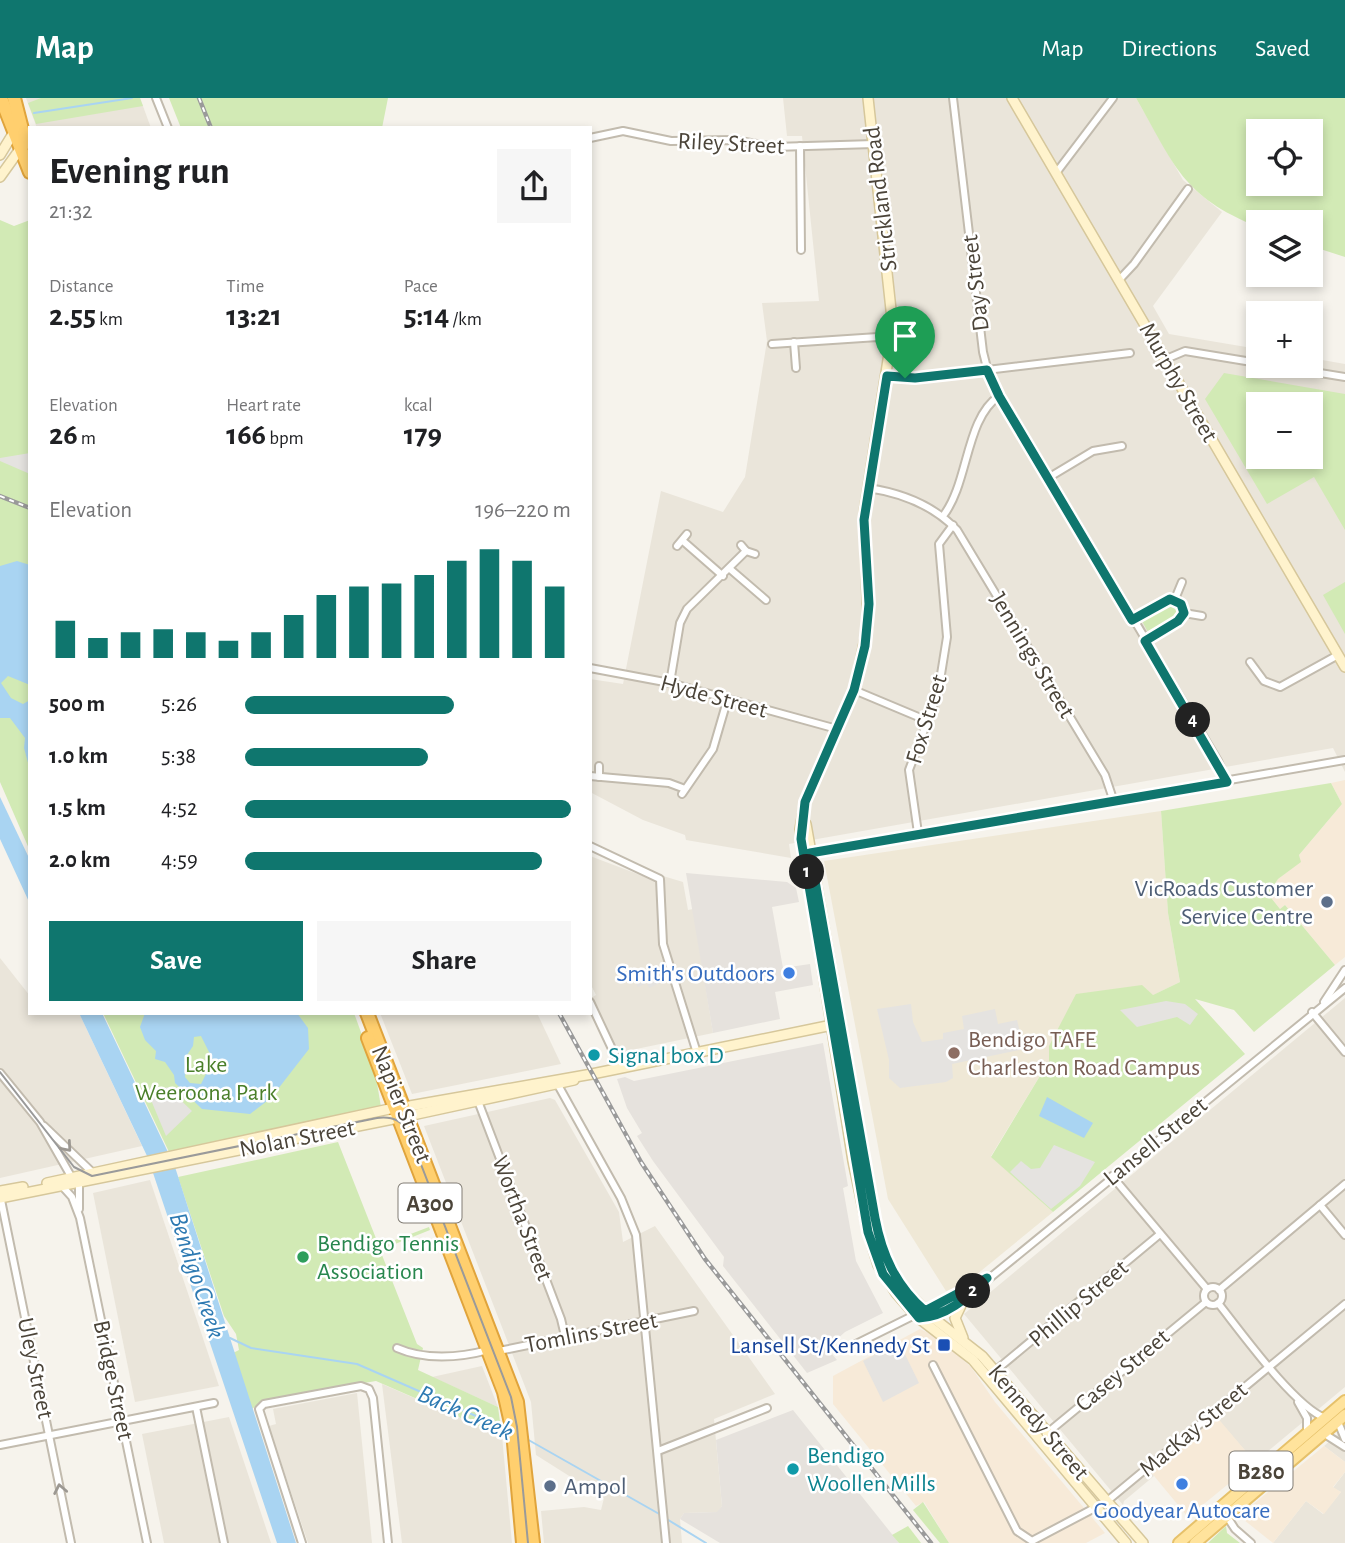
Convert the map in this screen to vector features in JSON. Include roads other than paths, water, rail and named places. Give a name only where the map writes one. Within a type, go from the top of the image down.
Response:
[{"type":"highway","points":[[1,98],[28,168]]},
{"type":"highway","points":[[15,98],[24,136],[20,149]]},
{"type":"highway","points":[[15,98],[28,129]]},
{"type":"highway","name":"Napier Street","points":[[360,1015],[401,1112],[493,1350]]},
{"type":"highway","name":"Napier Street","points":[[368,1015],[401,1112]]},
{"type":"highway","name":"A300","points":[[493,1350],[517,1402],[517,1427],[533,1543]]},
{"type":"highway","name":"A300","points":[[519,1443],[523,1543]]},
{"type":"main road","name":"B280","points":[[1195,1543],[1323,1433],[1345,1403]]},
{"type":"main road","name":"B280","points":[[1179,1543],[1307,1432],[1335,1416]]},
{"type":"main road","points":[[1232,1495],[1237,1499],[1265,1481]]},
{"type":"street","points":[[156,98],[167,126]]},
{"type":"street","name":"Strickland Road","points":[[807,854],[806,822],[811,790],[854,690],[869,615],[863,529],[867,488],[893,336],[869,98]]},
{"type":"street","name":"Day Street","points":[[953,98],[987,370],[999,396],[1227,782]]},
{"type":"street","name":"Murphy Street","points":[[1012,98],[1345,667]]},
{"type":"street","points":[[1056,173],[1113,98]]},
{"type":"street","name":"Riley Street","points":[[592,138],[623,131],[671,141],[733,140],[774,147],[874,144]]},
{"type":"street","points":[[0,155],[14,132]]},
{"type":"street","points":[[800,146],[801,250]]},
{"type":"street","points":[[0,177],[20,149]]},
{"type":"street","points":[[1119,280],[1134,264],[1188,189]]},
{"type":"street","points":[[772,344],[893,336]]},
{"type":"street","points":[[794,342],[796,368]]},
{"type":"street","points":[[1166,359],[1185,351],[1246,361]]},
{"type":"street","points":[[887,376],[915,378],[1130,353]]},
{"type":"street","points":[[1323,373],[1345,377]]},
{"type":"street","points":[[943,516],[954,497],[985,408],[999,396]]},
{"type":"street","points":[[1048,478],[1093,451],[1122,446]]},
{"type":"street","name":"Jennings Street","points":[[867,488],[913,500],[943,516],[953,525],[1105,775],[1113,799]]},
{"type":"street","name":"Fox Street","points":[[918,833],[909,770],[939,693],[947,637],[939,544],[953,525]]},
{"type":"street","points":[[687,534],[680,543],[723,576]]},
{"type":"street","points":[[670,682],[684,613],[730,569],[743,548],[755,554]]},
{"type":"street","points":[[730,569],[766,600]]},
{"type":"street","points":[[1175,599],[1182,582]]},
{"type":"street","points":[[1132,620],[1166,600],[1175,599]]},
{"type":"street","points":[[1175,599],[1184,613],[1202,616]]},
{"type":"street","points":[[1145,641],[1178,621],[1184,613]]},
{"type":"street","points":[[1250,662],[1264,681],[1280,687],[1338,655]]},
{"type":"street","name":"Hyde Street","points":[[592,668],[670,682],[727,701],[837,729]]},
{"type":"street","points":[[854,690],[928,721]]},
{"type":"street","points":[[592,776],[668,783],[683,792],[713,749],[727,701]]},
{"type":"street","points":[[807,854],[1345,760]]},
{"type":"street","points":[[599,766],[599,777]]},
{"type":"street","points":[[592,847],[660,878],[663,944],[697,1053]]},
{"type":"street","points":[[807,854],[842,1023],[883,1250],[899,1282],[923,1316]]},
{"type":"street","points":[[807,854],[853,1161],[874,1255],[891,1286],[923,1316]]},
{"type":"street","name":"Lansell Street","points":[[1323,1004],[1345,970]]},
{"type":"street","name":"Lansell Street","points":[[848,1348],[964,1299],[1312,1012],[1345,988]]},
{"type":"street","points":[[592,1006],[621,1068]]},
{"type":"street","points":[[1312,1012],[1345,1052]]},
{"type":"street","name":"Nolan Street","points":[[0,1195],[842,1023]]},
{"type":"street","name":"Bridge Street","points":[[0,1073],[40,1122],[93,1173]]},
{"type":"street","points":[[557,1081],[632,1221],[638,1248],[646,1322],[666,1543]]},
{"type":"street","points":[[842,1086],[852,1084]]},
{"type":"street","name":"Wortha Street","points":[[478,1097],[565,1336]]},
{"type":"street","name":"Bridge Street","points":[[40,1122],[75,1181],[80,1218],[147,1543]]},
{"type":"street","name":"Nolan Street","points":[[0,1195],[62,1186],[93,1173],[147,1165]]},
{"type":"street","points":[[1112,1176],[1207,1289]]},
{"type":"street","points":[[1219,1290],[1345,1184]]},
{"type":"street","name":"Bridge Street","points":[[62,1186],[72,1197],[80,1218]]},
{"type":"street","name":"Uley Street","points":[[0,1195],[71,1543]]},
{"type":"street","points":[[1320,1205],[1345,1235]]},
{"type":"street","name":"Phillip Street","points":[[995,1371],[1160,1234]]},
{"type":"street","name":"Lansell Street","points":[[923,1316],[987,1278]]},
{"type":"street","points":[[1207,1289],[1212,1287],[1219,1290]]},
{"type":"street","points":[[1207,1289],[1204,1297],[1206,1302],[1217,1303],[1292,1392],[1314,1413],[1335,1416],[1339,1432],[1345,1439]]},
{"type":"street","points":[[1217,1303],[1221,1298],[1219,1290]]},
{"type":"street","points":[[964,1299],[954,1318],[965,1341]]},
{"type":"street","name":"Casey Street","points":[[1043,1436],[1206,1302]]},
{"type":"street","name":"MacKay Street","points":[[933,1366],[1017,1531],[1032,1541],[1106,1502],[1345,1304]]},
{"type":"street","name":"Tomlins Street","points":[[397,1348],[420,1356],[457,1357],[694,1311]]},
{"type":"street","name":"Kennedy Street","points":[[923,1316],[965,1341],[995,1371],[1126,1543]]},
{"type":"street","name":"Kennedy Street","points":[[923,1316],[973,1360],[1143,1543]]},
{"type":"street","points":[[302,1543],[259,1409],[264,1404],[361,1386],[369,1389],[373,1398],[388,1543]]},
{"type":"street","points":[[1292,1392],[1307,1418],[1307,1432]]},
{"type":"street","points":[[0,1445],[214,1404]]},
{"type":"street","points":[[196,1407],[224,1543]]},
{"type":"street","points":[[658,1451],[767,1408]]},
{"type":"street","points":[[1323,1433],[1345,1447]]},
{"type":"street","points":[[1226,1514],[1231,1525],[1251,1543]]},
{"type":"water","points":[[17,561],[28,564],[28,684],[8,676],[1,683],[11,698],[23,704],[28,701],[28,763],[24,748],[25,738],[10,718],[0,718],[0,566]]},
{"type":"water","points":[[0,797],[28,856],[28,900],[0,839]]},
{"type":"water","name":"Bendigo Creek","points":[[80,1015],[103,1015],[175,1167],[296,1543],[277,1543],[148,1158]]},
{"type":"water","points":[[144,1015],[298,1015],[308,1028],[309,1049],[271,1098],[250,1114],[202,1109],[175,1083],[174,1075],[165,1062],[155,1059],[156,1051],[145,1040],[140,1027]],"holes":[[[201,1036],[213,1060],[201,1084],[190,1083],[185,1077],[187,1055],[193,1046],[194,1037]]]},
{"type":"water","points":[[1047,1097],[1093,1123],[1084,1138],[1039,1116]]},
{"type":"waterway","points":[[34,113],[132,98]]},
{"type":"waterway","name":"Back Creek","points":[[230,1338],[251,1348],[357,1364],[508,1430]]},
{"type":"waterway","name":"Back Creek","points":[[525,1438],[661,1515]]},
{"type":"waterway","name":"Back Creek","points":[[665,1518],[706,1543]]},
{"type":"tram line","points":[[0,1072],[74,1167],[92,1176],[377,1118],[393,1119],[401,1123],[410,1136],[511,1397],[517,1427],[528,1543]]},
{"type":"railway","points":[[199,98],[210,126]]},
{"type":"railway","points":[[0,496],[28,507]]},
{"type":"railway","points":[[560,1015],[641,1162],[705,1259],[931,1543]]},
{"type":"place","name":"VicRoads Customer Service Centre","points":[[1327,902]]},
{"type":"place","name":"Smith's Outdoors","points":[[789,973]]},
{"type":"place","name":"Bendigo TAFE Charleston Road Campus","points":[[954,1053]]},
{"type":"place","name":"Signal box D","points":[[594,1055]]},
{"type":"place","name":"Bendigo Tennis Association","points":[[303,1257]]},
{"type":"place","name":"Lansell St/Kennedy St","points":[[944,1345]]},
{"type":"place","name":"Bendigo Woollen Mills","points":[[793,1469]]},
{"type":"place","name":"Goodyear Autocare","points":[[1182,1484]]},
{"type":"place","name":"Ampol","points":[[550,1486]]},
{"type":"park label","name":"Lake Weeroona Park","points":[[206,1078]]}]
